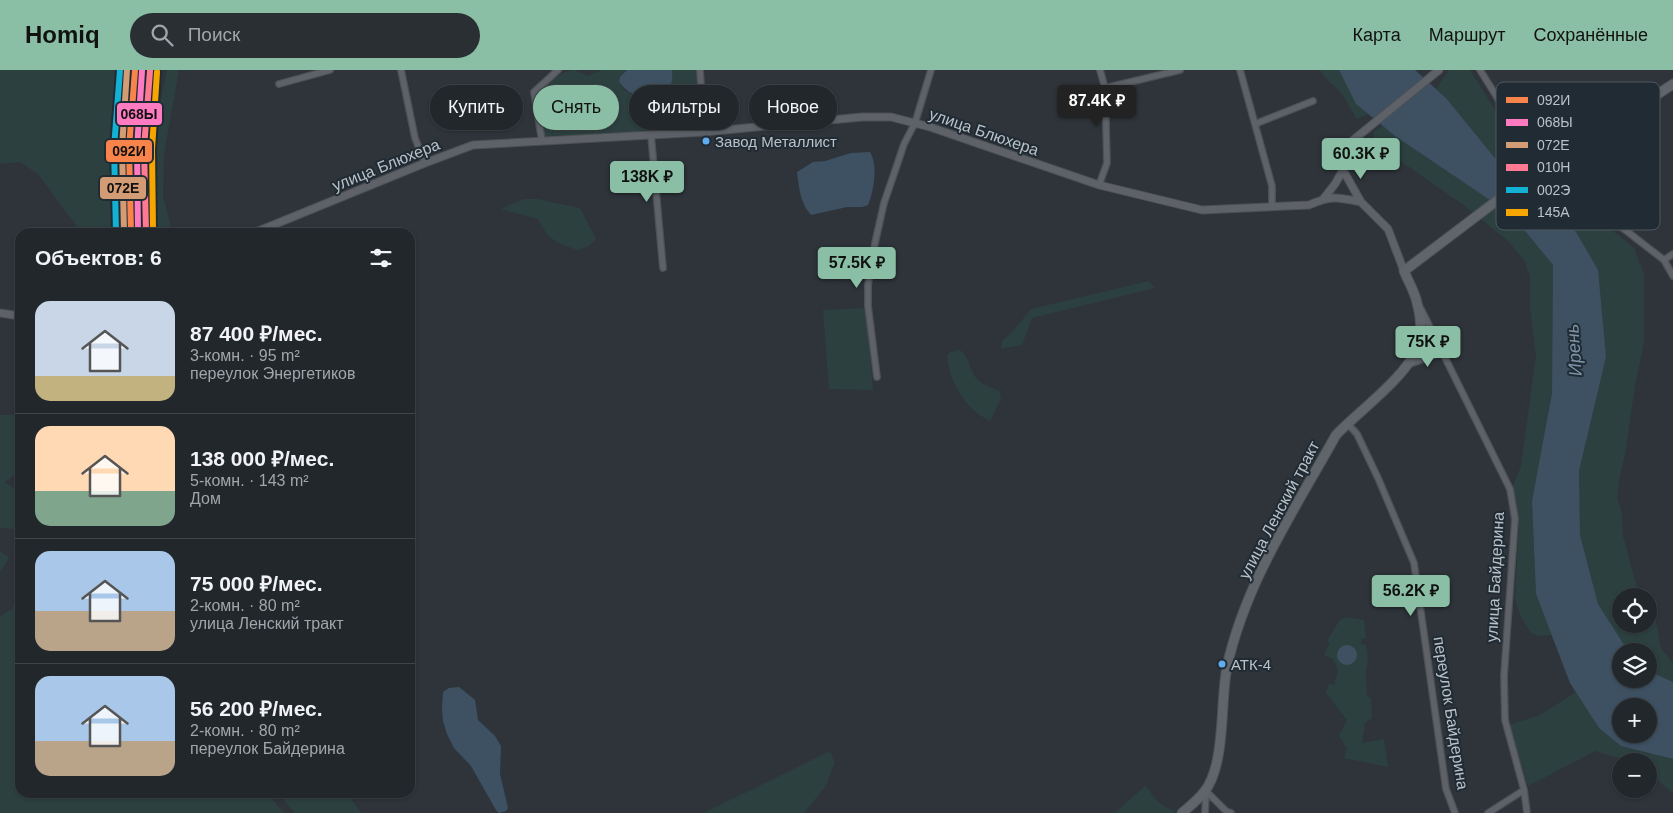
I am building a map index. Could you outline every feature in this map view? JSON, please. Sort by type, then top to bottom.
[{"type":"main road","points":[[1660,92],[1673,84]]},
{"type":"main road","points":[[1404,271],[1496,202]]},
{"type":"main road","name":"улица Ленский тракт","points":[[1182,813],[1206,791],[1216,766],[1227,668],[1242,617],[1267,558],[1336,435],[1402,373],[1417,349],[1421,323],[1417,301],[1404,271]]},
{"type":"street","points":[[279,84],[330,70]]},
{"type":"street","points":[[401,70],[415,138],[425,163]]},
{"type":"street","points":[[542,142],[534,92],[558,70]]},
{"type":"street","points":[[700,70],[704,132]]},
{"type":"street","points":[[877,377],[868,306],[868,285],[884,203],[904,144],[915,123],[931,70]]},
{"type":"street","points":[[1099,185],[1107,163],[1105,88],[1100,70]]},
{"type":"street","points":[[1105,88],[1180,70]]},
{"type":"street","points":[[1240,70],[1272,186],[1272,206]]},
{"type":"street","points":[[1324,198],[1335,184],[1342,170],[1352,141],[1439,70]]},
{"type":"street","points":[[1480,70],[1496,96]]},
{"type":"street","points":[[1255,124],[1313,101]]},
{"type":"street","name":"улица Блюхера","points":[[266,228],[473,145],[704,132],[862,116],[891,117],[915,123],[1099,185],[1202,210],[1309,205],[1324,198],[1342,198],[1361,202]]},
{"type":"street","points":[[652,135],[662,268]]},
{"type":"street","points":[[1342,170],[1361,202],[1388,229],[1404,271]]},
{"type":"street","points":[[1625,230],[1664,260],[1673,276]]},
{"type":"street","points":[[1664,260],[1673,254]]},
{"type":"street","name":"улица Байдерина","points":[[1417,301],[1510,489],[1515,519],[1504,676],[1505,720],[1524,790],[1526,813]]},
{"type":"street","points":[[0,313],[15,315]]},
{"type":"street","points":[[1408,364],[1442,352]]},
{"type":"street","name":"переулок Байдерина","points":[[1348,423],[1357,434],[1378,478],[1414,563],[1446,789],[1455,813]]},
{"type":"street","points":[[1488,813],[1524,790]]},
{"type":"street","points":[[1205,813],[1206,791]]},
{"type":"street","points":[[1206,791],[1226,811],[1231,813]]},
{"type":"green space","points":[[0,70],[124,70],[121,166],[124,228],[78,228],[38,174],[20,162],[0,164]]},
{"type":"green space","points":[[167,70],[179,70],[164,154],[163,196],[171,228],[144,228],[146,168]]},
{"type":"green space","points":[[575,70],[587,76],[602,70],[627,70],[620,77],[619,82],[624,90],[629,92],[629,130],[679,130],[655,133],[545,136],[544,130],[619,130],[619,85],[548,85],[561,74]]},
{"type":"green space","points":[[672,70],[697,70],[698,85],[655,85],[673,76]]},
{"type":"green space","points":[[1320,70],[1339,70],[1356,104],[1368,114],[1357,119],[1342,94]]},
{"type":"green space","points":[[1449,70],[1470,70],[1496,111],[1496,159],[1446,98],[1436,89]]},
{"type":"green space","points":[[1383,126],[1496,204],[1496,230],[1524,230],[1553,265],[1552,393],[1532,501],[1536,594],[1552,635],[1539,636],[1531,633],[1521,617],[1515,599],[1519,523],[1513,486],[1521,466],[1536,356],[1530,308],[1530,276],[1524,260],[1508,241],[1465,206],[1373,142],[1374,131]]},
{"type":"green space","points":[[523,199],[537,199],[580,208],[596,239],[589,246],[577,250],[554,240],[546,232],[538,219],[501,209]]},
{"type":"green space","points":[[1574,230],[1612,230],[1634,248],[1644,274],[1644,342],[1617,498],[1622,512],[1623,536],[1637,588],[1612,588],[1612,626],[1598,604],[1580,535],[1579,471],[1606,357],[1576,232]]},
{"type":"green space","points":[[1149,281],[1155,288],[1032,318],[1022,345],[1001,349],[1002,341],[1014,330],[1031,309]]},
{"type":"green space","points":[[866,308],[873,390],[829,389],[823,310]]},
{"type":"green space","points":[[960,350],[966,357],[977,379],[999,391],[1001,399],[990,421],[981,416],[966,402],[955,385],[948,365],[947,355]]},
{"type":"green space","points":[[0,415],[15,415],[15,475],[5,482],[15,489],[15,529],[0,528]]},
{"type":"green space","points":[[0,551],[9,558],[0,572]]},
{"type":"green space","points":[[15,602],[15,798],[271,798],[284,813],[0,813],[0,616],[11,610]]},
{"type":"green space","points":[[1346,617],[1364,620],[1366,638],[1361,639],[1361,644],[1366,645],[1368,659],[1366,672],[1367,697],[1371,698],[1372,718],[1365,723],[1362,743],[1384,739],[1388,767],[1344,758],[1347,749],[1339,736],[1347,720],[1326,693],[1329,684],[1334,685],[1338,671],[1333,659],[1324,655],[1330,643],[1327,641],[1339,621]]},
{"type":"green space","points":[[1657,627],[1661,648],[1673,663],[1673,682],[1657,675],[1657,643],[1623,643],[1617,633],[1657,633]]},
{"type":"green space","points":[[1576,692],[1599,728],[1612,739],[1612,743],[1649,753],[1612,753],[1612,756],[1595,751],[1528,786],[1509,725],[1540,715]]},
{"type":"green space","points":[[830,751],[835,763],[825,787],[804,813],[704,813]]},
{"type":"green space","points":[[1657,755],[1673,759],[1673,793],[1657,778]]},
{"type":"green space","points":[[1146,785],[1158,801],[1165,807],[1175,811],[1173,813],[1115,813]]},
{"type":"green space","points":[[282,798],[350,798],[361,813],[295,813]]},
{"type":"water","points":[[627,70],[672,70],[670,85],[629,85],[629,91],[619,82],[620,77]]},
{"type":"water","points":[[1339,70],[1415,70],[1446,98],[1496,159],[1496,204],[1395,136],[1356,104]]},
{"type":"water","points":[[870,152],[874,164],[874,178],[868,205],[847,207],[811,215],[802,200],[797,172],[813,162],[825,161],[851,153]]},
{"type":"water","name":"Ирень","points":[[1524,230],[1574,230],[1598,270],[1606,357],[1579,471],[1580,535],[1598,604],[1612,626],[1612,633],[1617,633],[1623,643],[1612,643],[1612,688],[1657,688],[1657,675],[1673,682],[1673,759],[1657,755],[1657,753],[1649,753],[1621,746],[1617,743],[1657,743],[1657,698],[1612,698],[1612,739],[1599,728],[1570,683],[1536,594],[1532,501],[1552,393],[1553,265]]},
{"type":"water","points":[[1347,645],[1354,648],[1357,655],[1354,662],[1347,665],[1340,662],[1337,655],[1340,648]]},
{"type":"water","points":[[459,687],[475,700],[478,720],[495,736],[501,746],[500,774],[508,808],[506,811],[499,813],[496,810],[471,766],[454,748],[447,734],[443,721],[443,692],[449,688]]},
{"type":"pier","points":[[1496,195],[1496,208],[1488,202]]},
{"type":"transit line","name":"002Э","points":[[116,228],[114,148],[120,70]]},
{"type":"transit line","name":"072Е","points":[[124,228],[122,148],[127,70]]},
{"type":"transit line","name":"092И","points":[[131,228],[129,148],[135,70]]},
{"type":"transit line","name":"068Ы","points":[[138,228],[137,148],[142,71]]},
{"type":"transit line","name":"010Н","points":[[146,228],[144,148],[150,71]]},
{"type":"transit line","name":"145А","points":[[153,228],[152,149],[157,72]]},
{"type":"place","name":"Завод Металлист","points":[[706,141]]},
{"type":"place","name":"АТК-4","points":[[1222,664]]}]
